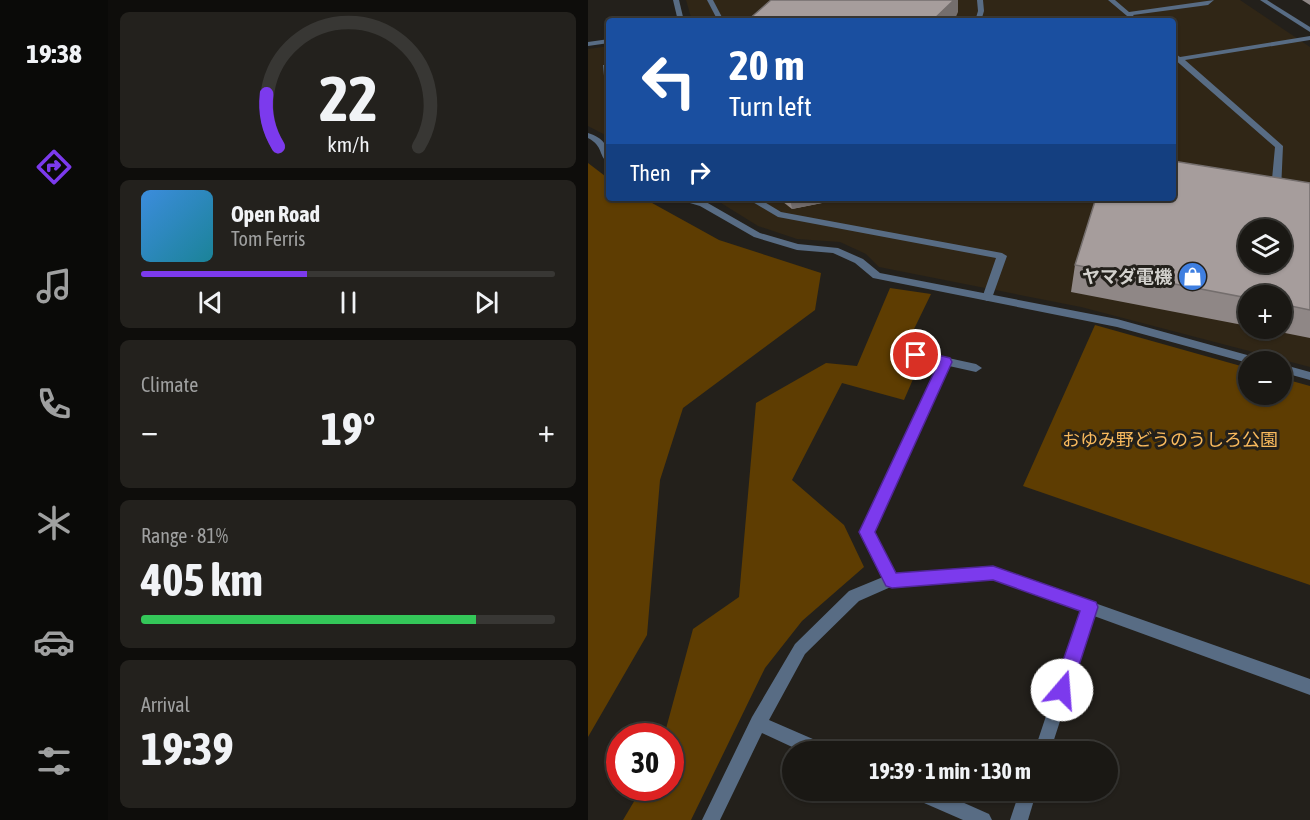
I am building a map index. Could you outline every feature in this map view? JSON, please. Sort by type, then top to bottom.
[{"type":"street","points":[[676,0],[680,18]]},
{"type":"street","points":[[710,0],[719,18]]},
{"type":"street","points":[[979,18],[980,0]]},
{"type":"street","points":[[1111,0],[1132,18]]},
{"type":"street","points":[[1128,14],[1208,3],[1211,0]]},
{"type":"street","points":[[1263,0],[1310,30]]},
{"type":"street","points":[[1176,57],[1310,38]]},
{"type":"street","points":[[588,44],[606,41]]},
{"type":"street","points":[[1176,57],[1279,146],[1271,189],[1287,192]]},
{"type":"street","points":[[588,135],[600,141],[606,154]]},
{"type":"street","points":[[690,201],[703,204],[757,235],[797,247],[835,250],[859,261],[877,276],[1117,323],[1238,356]]},
{"type":"street","points":[[756,201],[778,214],[1002,256],[987,298]]},
{"type":"street","points":[[916,355],[976,368]]},
{"type":"street","points":[[892,580],[867,532],[946,362]]},
{"type":"street","points":[[1292,371],[1310,376]]},
{"type":"street","points":[[711,820],[758,723],[800,649],[854,596],[892,580],[993,573],[1310,687]]},
{"type":"street","points":[[1046,741],[1090,607]]},
{"type":"street","points":[[758,723],[798,741]]},
{"type":"street","points":[[939,801],[983,820]]},
{"type":"street","points":[[1019,820],[1025,801]]},
{"type":"shaded area","points":[[686,0],[1240,0],[1310,47],[1310,367],[1292,362],[1292,351],[1249,351],[1081,307],[879,267],[866,254],[840,242],[797,239],[758,226],[718,201],[1176,201],[1176,18],[691,18]]},
{"type":"shaded area","points":[[606,46],[606,135],[588,126],[588,49]]},
{"type":"green space","points":[[588,163],[606,177],[606,201],[648,201],[719,240],[821,273],[815,310],[683,408],[660,480],[647,635],[588,737]]},
{"type":"green space","points":[[890,288],[931,294],[900,358],[911,362],[917,370],[904,400],[842,383],[792,480],[844,525],[864,567],[802,621],[765,668],[691,820],[623,820],[634,801],[684,801],[684,723],[668,723],[693,629],[739,597],[756,403],[826,363],[857,366]]},
{"type":"green space","name":"おゆみ野どうのうしろ公園","points":[[1095,325],[1238,365],[1238,405],[1292,405],[1292,381],[1310,386],[1310,585],[1023,486]]},
{"type":"building","points":[[771,0],[954,0],[935,18],[750,18]]},
{"type":"building","name":"ヤマダ電機","points":[[1176,161],[1310,183],[1310,310],[1292,306],[1292,285],[1238,285],[1238,296],[1075,265],[1095,201],[1176,201]]},
{"type":"place","name":"ヤマダ電機","points":[[1193,277]]},
{"type":"route","points":[[916,355],[946,362],[867,532],[892,580],[993,573],[1090,607],[1062,690]]}]
